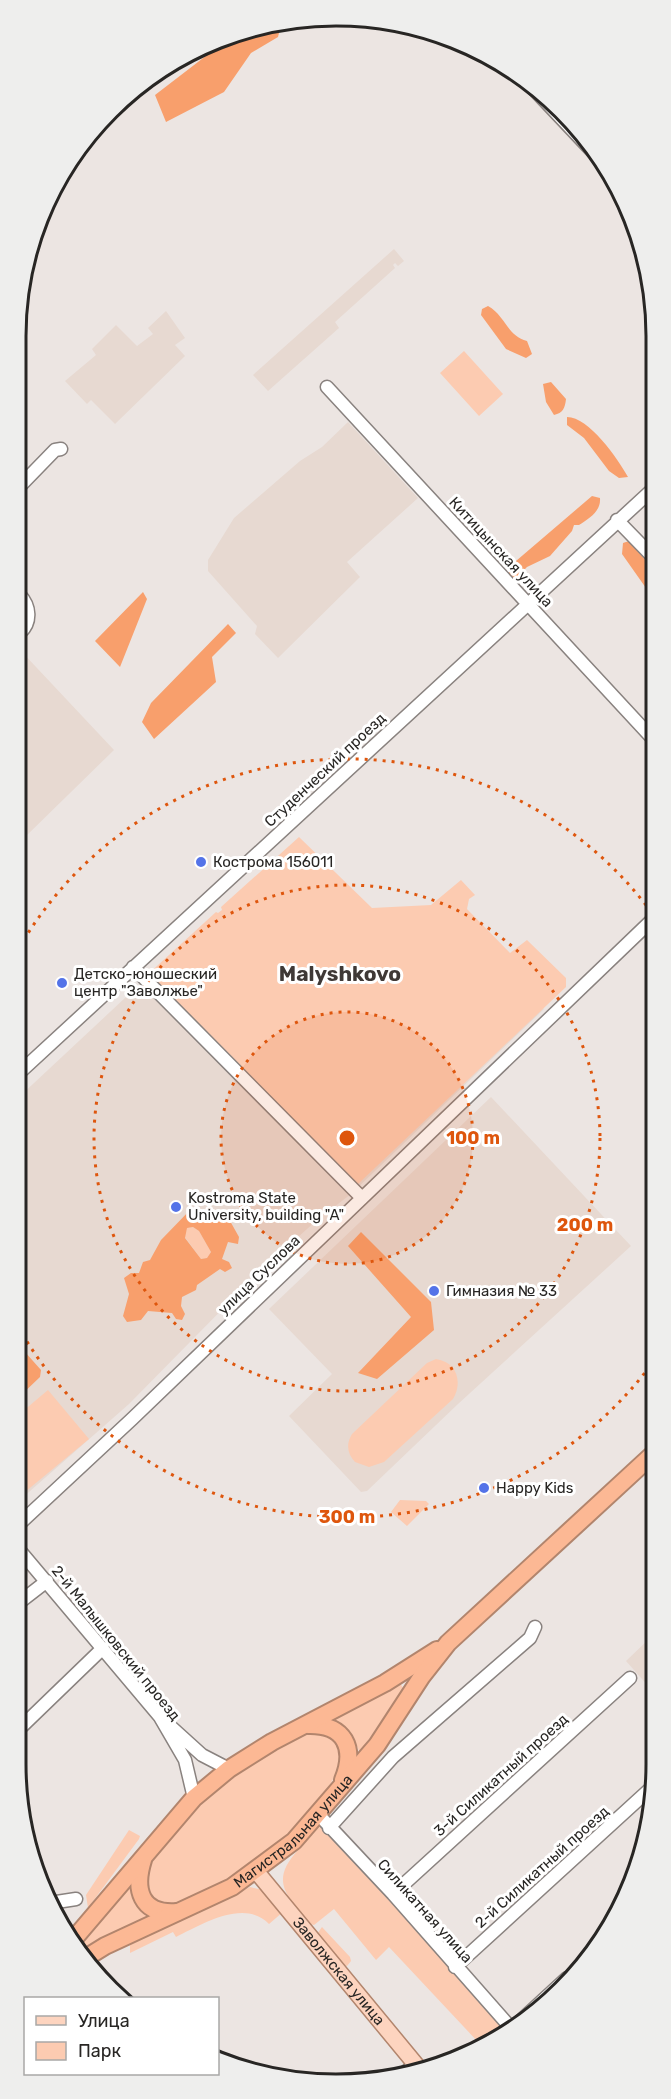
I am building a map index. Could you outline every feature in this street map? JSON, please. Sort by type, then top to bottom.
[{"type":"highway","name":"Магистральная улица","points":[[92,1954],[232,1887],[294,1841],[377,1745],[422,1676],[448,1643],[646,1461]]},
{"type":"highway","name":"Магистральная улица","points":[[77,1935],[194,1798],[229,1769],[272,1742],[309,1725],[385,1683],[448,1643]]},
{"type":"highway","points":[[309,1725],[330,1728],[346,1741],[350,1753],[349,1763],[340,1786]]},
{"type":"highway","points":[[144,1856],[138,1884],[143,1900],[159,1911],[182,1911]]},
{"type":"main road","name":"Заволжская улица","points":[[256,1871],[414,2063]]},
{"type":"street","name":"Китицынская улица","points":[[327,387],[646,731]]},
{"type":"street","points":[[26,480],[55,450],[61,449]]},
{"type":"street","name":"Студенческий проезд","points":[[26,1067],[646,495]]},
{"type":"street","points":[[617,520],[646,550]]},
{"type":"street","name":"улица Суслова","points":[[26,1517],[646,926]]},
{"type":"street","points":[[133,967],[362,1198]]},
{"type":"street","name":"2-й Малышковский проезд","points":[[26,1557],[160,1717],[184,1761],[194,1798]]},
{"type":"street","points":[[26,1597],[47,1581]]},
{"type":"street","points":[[329,1827],[393,1757],[530,1638],[535,1627]]},
{"type":"street","points":[[26,1722],[103,1648]]},
{"type":"street","name":"3-й Силикатный проезд","points":[[393,1894],[630,1678]]},
{"type":"street","points":[[160,1717],[202,1755],[229,1769]]},
{"type":"street","name":"2-й Силикатный проезд","points":[[455,1966],[644,1794]]},
{"type":"street","name":"Силикатная улица","points":[[318,1814],[393,1894],[506,2022]]},
{"type":"street","points":[[57,1902],[76,1899]]},
{"type":"shaded area","points":[[280,30],[278,37],[251,53],[224,92],[166,122],[155,95],[211,52],[236,42]]},
{"type":"shaded area","points":[[394,249],[404,261],[398,266],[395,263],[393,265],[395,268],[335,322],[339,328],[268,391],[253,375]]},
{"type":"shaded area","points":[[488,306],[515,335],[527,341],[532,354],[526,358],[506,349],[481,315],[482,309]]},
{"type":"shaded area","points":[[166,311],[185,338],[175,345],[185,356],[115,424],[91,400],[87,404],[65,381],[96,355],[92,349],[116,325],[137,346],[153,334],[148,328]]},
{"type":"shaded area","points":[[551,382],[566,399],[563,410],[554,415],[546,402],[543,384]]},
{"type":"shaded area","points":[[567,417],[576,419],[593,431],[610,450],[628,477],[619,478],[609,471],[584,438],[567,425]]},
{"type":"shaded area","points":[[348,422],[418,498],[347,562],[360,577],[278,658],[255,634],[257,626],[208,571],[208,560],[234,518],[300,461],[322,447]]},
{"type":"shaded area","points":[[592,496],[600,498],[600,503],[591,517],[579,525],[574,525],[572,531],[550,556],[527,567],[516,578],[509,575],[509,567]]},
{"type":"shaded area","points":[[629,541],[646,561],[646,588],[622,554],[623,543]]},
{"type":"shaded area","points":[[143,592],[147,599],[120,667],[95,641]]},
{"type":"shaded area","points":[[228,624],[236,633],[212,657],[216,682],[154,739],[142,722],[151,703]]},
{"type":"shaded area","points":[[26,656],[114,750],[26,836]]},
{"type":"shaded area","name":"Kostroma State University, building \"A\"","points":[[460,919],[544,1009],[351,1194],[317,1220],[258,1273],[129,1404],[26,1495],[26,1091],[141,983]]},
{"type":"shaded area","name":"Гимназия № 33","points":[[491,1097],[631,1246],[458,1404],[367,1491],[361,1492],[289,1416],[332,1374],[269,1309]]},
{"type":"shaded area","points":[[192,1208],[204,1214],[225,1212],[239,1237],[238,1244],[228,1242],[222,1259],[229,1262],[232,1268],[225,1272],[220,1269],[197,1285],[196,1290],[182,1297],[181,1306],[185,1314],[182,1320],[176,1319],[172,1313],[148,1311],[141,1320],[127,1322],[123,1316],[129,1294],[124,1278],[131,1273],[139,1273],[143,1262],[150,1260],[161,1240]],"holes":[[[193,1227],[199,1231],[211,1252],[207,1258],[201,1259],[185,1238],[187,1228]]]},
{"type":"shaded area","points":[[361,1232],[431,1302],[434,1330],[377,1379],[358,1373],[411,1317],[348,1246]]},
{"type":"shaded area","points":[[26,1353],[41,1370],[40,1377],[26,1390]]},
{"type":"shaded area","points":[[646,1642],[646,1684],[626,1661]]},
{"type":"green space","points":[[464,351],[503,394],[479,416],[440,373]]},
{"type":"green space","points":[[299,837],[372,908],[431,905],[461,880],[475,895],[469,899],[467,909],[510,953],[527,940],[566,978],[566,987],[357,1185],[146,976],[216,912],[222,910],[221,907]]},
{"type":"green space","points":[[193,1227],[199,1231],[211,1252],[207,1258],[201,1259],[185,1237],[187,1228]]},
{"type":"green space","points":[[436,1359],[449,1364],[456,1374],[458,1386],[453,1399],[384,1462],[369,1467],[355,1462],[348,1448],[352,1434],[427,1363]]},
{"type":"green space","points":[[48,1390],[89,1439],[26,1491],[26,1409]]},
{"type":"green space","points":[[400,1500],[426,1501],[429,1504],[407,1526],[391,1512]]},
{"type":"green space","points":[[400,1683],[403,1688],[360,1753],[352,1735],[330,1719]]},
{"type":"green space","points":[[308,1731],[330,1734],[343,1752],[334,1776],[320,1800],[300,1824],[250,1866],[197,1895],[173,1904],[152,1896],[145,1882],[151,1863],[165,1841],[184,1819],[243,1766]]},
{"type":"green space","points":[[321,1825],[371,1876],[501,2025],[476,2040],[389,1947],[376,1960],[334,1909],[314,1925],[310,1924],[288,1896],[283,1879],[290,1860]]},
{"type":"green space","points":[[129,1830],[140,1836],[139,1839],[88,1908],[86,1895]]},
{"type":"green space","points":[[250,1887],[263,1890],[283,1912],[269,1924],[247,1913],[222,1916],[176,1937],[173,1932],[130,1953],[130,1945],[135,1941]]},
{"type":"green space","points":[[128,1889],[132,1889],[155,1915],[86,1947],[82,1941]]},
{"type":"green space","points":[[322,1927],[350,1957],[351,1961],[347,1966],[342,1965],[317,1934]]},
{"type":"place","name":"Кострома 156011","points":[[201,862]]},
{"type":"place","name":"Детско-юношеский центр \"Заволжье\"","points":[[62,983]]},
{"type":"place","name":"Kostroma State University, building \"A\"","points":[[176,1207]]},
{"type":"place","name":"Гимназия № 33","points":[[434,1291]]},
{"type":"place","name":"Happy Kids","points":[[484,1488]]},
{"type":"district","name":"Malyshkovo","points":[[340,974]]}]
